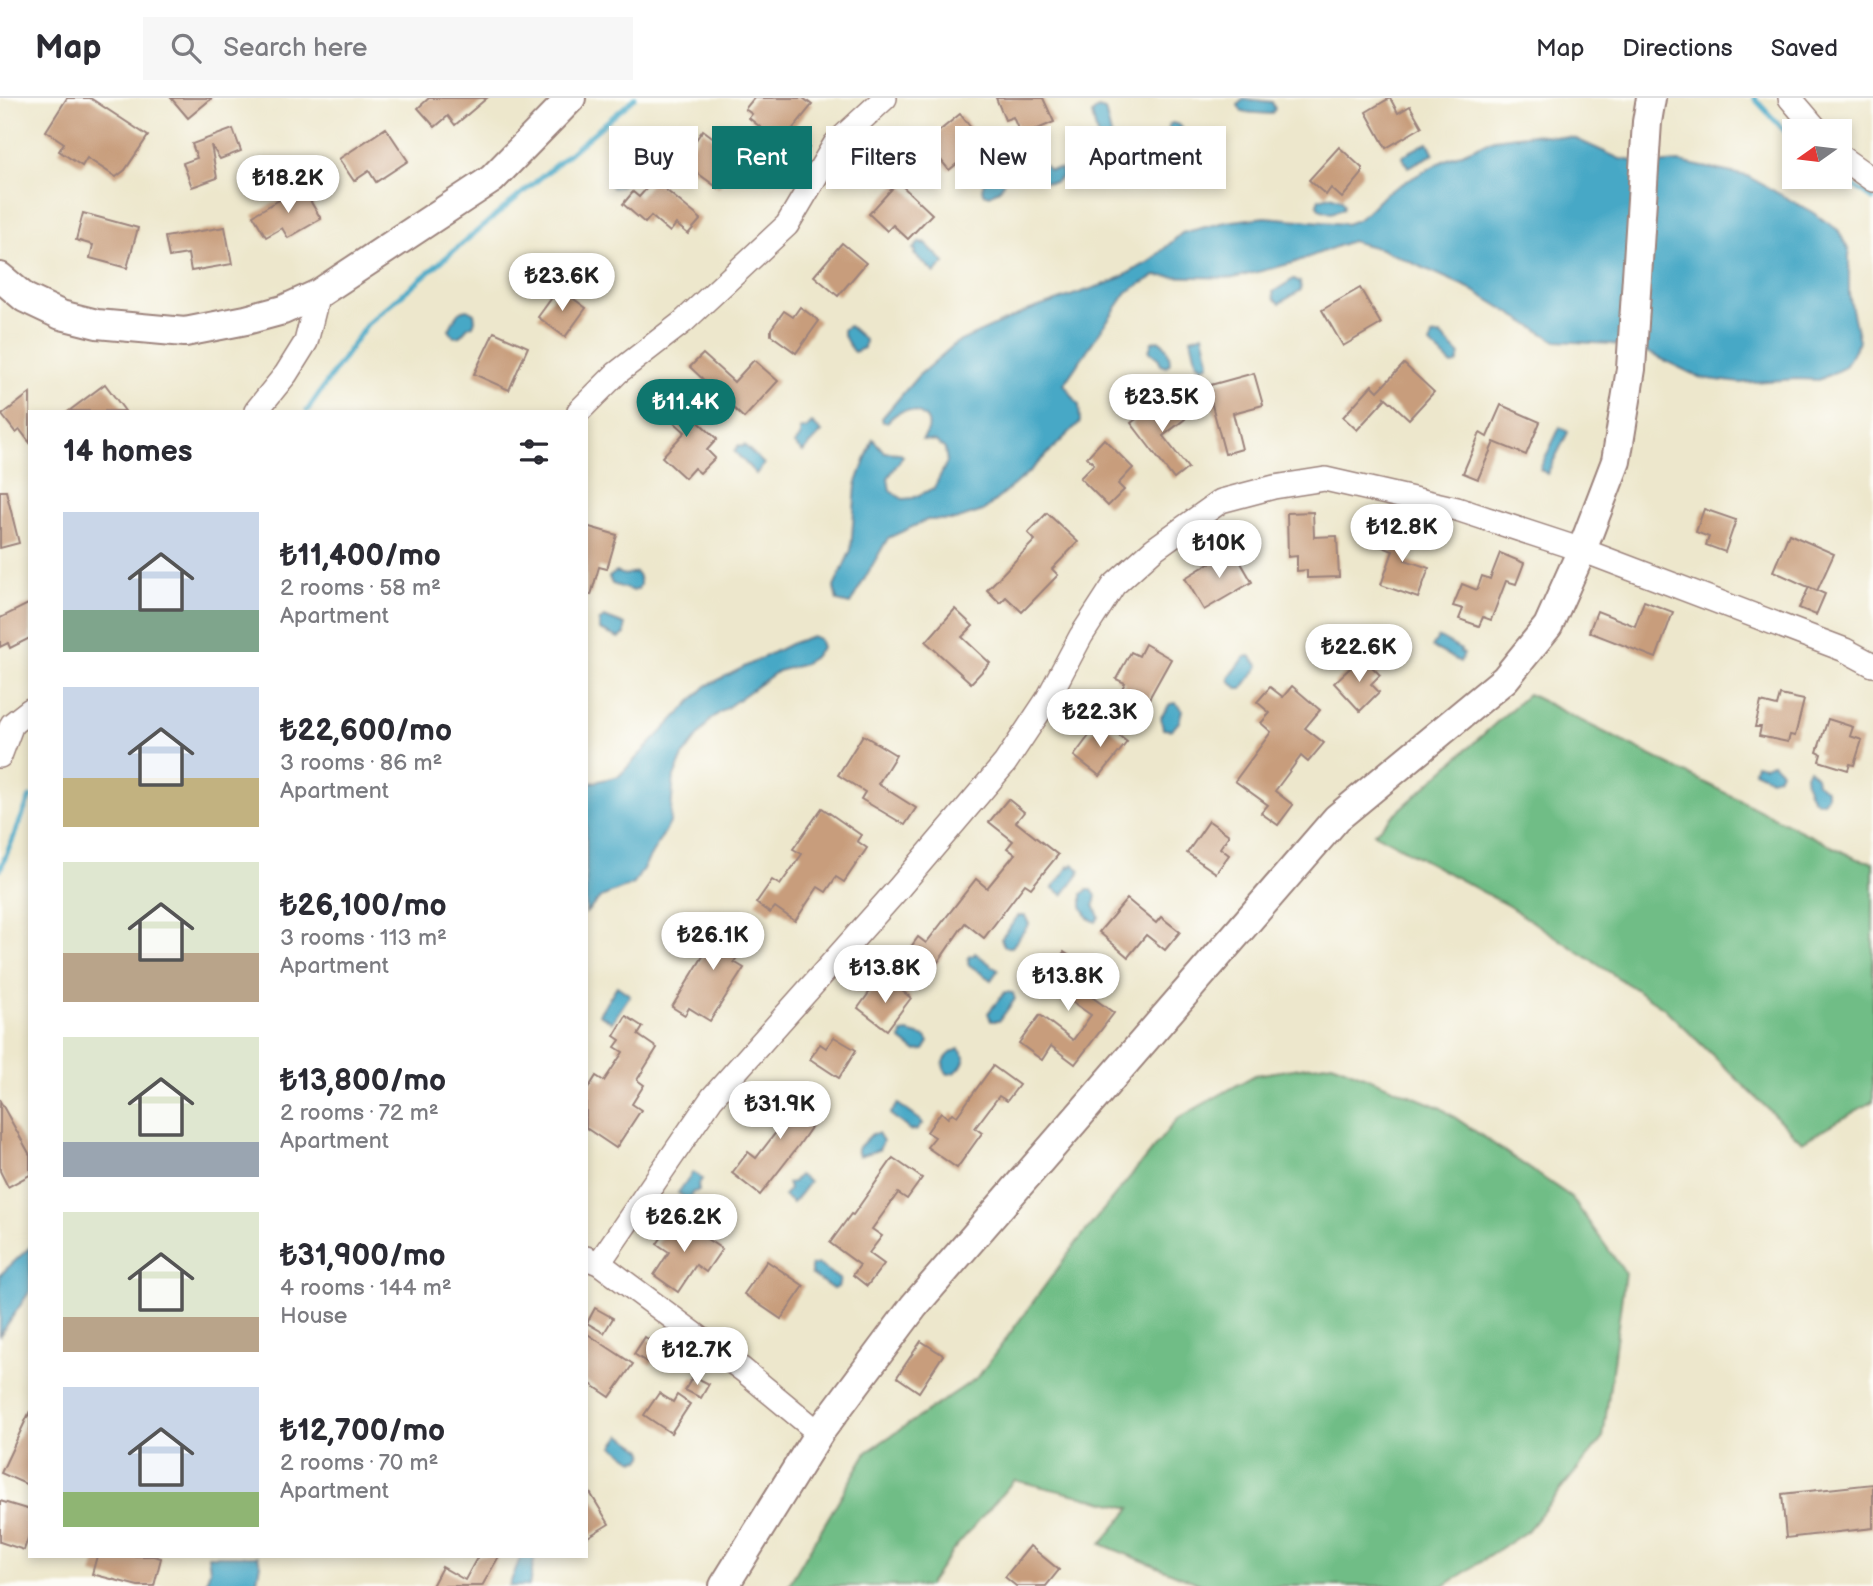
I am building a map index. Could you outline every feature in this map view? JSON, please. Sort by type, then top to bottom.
[{"type":"street","points":[[0,276],[25,299],[61,315],[97,324],[185,332],[283,310],[318,294],[492,179],[571,98]]},
{"type":"street","points":[[580,410],[617,373],[683,322],[787,225],[835,145],[885,98]]},
{"type":"street","points":[[1790,98],[1808,119]]},
{"type":"street","points":[[724,1586],[818,1433],[914,1306],[1337,818],[1505,679],[1548,626],[1582,550],[1616,461],[1630,369],[1649,110]]},
{"type":"street","points":[[1852,165],[1873,180]]},
{"type":"street","points":[[257,410],[286,374],[306,342],[318,294]]},
{"type":"street","points":[[818,1433],[743,1370],[593,1261],[712,1098],[898,889],[1005,763],[1048,700],[1081,636],[1114,585],[1154,549],[1221,501],[1274,487],[1325,480],[1457,509],[1582,550],[1832,645],[1873,665]]},
{"type":"street","points":[[0,756],[12,724],[28,712]]},
{"type":"green space","points":[[1528,694],[1857,859],[1873,862],[1873,1101],[1802,1142],[1664,1008],[1507,905],[1374,833]]},
{"type":"green space","points":[[1332,1063],[1441,1108],[1571,1197],[1625,1273],[1603,1438],[1527,1531],[1444,1586],[1205,1586],[1101,1544],[1131,1508],[1014,1480],[953,1550],[928,1586],[788,1586],[867,1452],[978,1377],[1077,1242],[1177,1119],[1255,1075]]},
{"type":"water","points":[[1243,99],[1272,102],[1275,109],[1271,114],[1242,112],[1238,105]]},
{"type":"water","points":[[1098,108],[1105,110],[1109,126],[1095,126],[1092,114]]},
{"type":"water","points":[[1533,134],[1574,138],[1620,159],[1653,164],[1679,162],[1747,176],[1812,212],[1838,230],[1849,251],[1849,295],[1859,341],[1845,367],[1819,380],[1740,383],[1701,378],[1645,351],[1612,344],[1556,341],[1469,288],[1381,249],[1351,241],[1293,263],[1234,278],[1155,276],[1127,292],[1064,384],[1079,405],[1080,422],[1030,471],[983,511],[955,520],[927,520],[888,538],[850,604],[837,601],[834,587],[851,550],[856,485],[873,439],[884,452],[899,453],[903,456],[888,478],[890,491],[903,499],[913,498],[934,488],[947,462],[945,449],[935,441],[922,440],[928,431],[928,425],[927,420],[920,414],[900,412],[887,422],[883,422],[882,418],[918,376],[956,343],[1027,311],[1114,281],[1149,262],[1182,233],[1225,222],[1265,217],[1346,224],[1357,220],[1386,193],[1439,163],[1494,139]]},
{"type":"water","points":[[1428,142],[1434,154],[1408,167],[1402,156]]},
{"type":"water","points":[[1061,169],[1063,176],[1051,182],[1051,170]]},
{"type":"water","points":[[982,189],[999,189],[990,195],[983,193]]},
{"type":"water","points":[[1330,196],[1342,200],[1343,209],[1331,213],[1319,209],[1319,199]]},
{"type":"water","points":[[920,242],[923,245],[925,243],[945,263],[935,273],[914,254],[916,251],[913,249]]},
{"type":"water","points":[[1294,279],[1300,282],[1301,290],[1280,303],[1274,299],[1273,292]]},
{"type":"water","points":[[467,309],[474,313],[473,325],[460,336],[454,337],[449,330],[458,314]]},
{"type":"water","points":[[849,326],[865,340],[864,348],[854,352],[850,348],[843,335],[843,329]]},
{"type":"water","points":[[1203,334],[1209,360],[1208,365],[1201,367],[1197,364],[1191,338]]},
{"type":"water","points":[[1440,335],[1460,355],[1457,364],[1452,365],[1430,344],[1432,336]]},
{"type":"water","points":[[1158,340],[1168,353],[1170,363],[1166,367],[1160,365],[1159,359],[1149,351],[1152,342]]},
{"type":"water","points":[[812,423],[822,432],[803,452],[794,444],[800,437],[800,429],[806,429]]},
{"type":"water","points":[[1560,427],[1568,432],[1547,474],[1540,469]]},
{"type":"water","points":[[739,445],[744,445],[764,464],[756,474],[734,451]]},
{"type":"water","points":[[616,572],[625,575],[635,572],[640,580],[638,589],[633,591],[612,584],[609,577]]},
{"type":"water","points":[[604,617],[625,625],[625,634],[619,638],[600,630],[599,622]]},
{"type":"water","points":[[812,636],[819,639],[822,647],[813,658],[801,665],[778,671],[711,719],[683,756],[674,777],[670,823],[634,884],[601,897],[588,911],[588,784],[619,776],[706,686],[790,644]]},
{"type":"water","points":[[1438,637],[1461,650],[1464,654],[1460,662],[1432,647]]},
{"type":"water","points":[[1250,656],[1259,666],[1242,689],[1239,689],[1229,678],[1245,657]]},
{"type":"water","points":[[1176,703],[1182,710],[1179,722],[1172,730],[1163,729],[1161,717],[1170,704]]},
{"type":"water","points":[[1773,763],[1781,771],[1778,777],[1771,779],[1754,771],[1756,764],[1764,766]]},
{"type":"water","points":[[1809,769],[1816,776],[1817,783],[1827,790],[1823,801],[1817,802],[1810,793],[1805,774]]},
{"type":"water","points":[[1073,864],[1080,870],[1079,874],[1063,895],[1053,888]]},
{"type":"water","points":[[1092,890],[1096,896],[1094,905],[1099,917],[1096,922],[1088,918],[1082,906],[1082,894]]},
{"type":"water","points":[[1018,916],[1025,916],[1029,924],[1012,947],[1005,947],[1001,939]]},
{"type":"water","points":[[975,953],[998,970],[991,980],[968,964],[969,956]]},
{"type":"water","points":[[617,986],[630,995],[612,1022],[599,1014]]},
{"type":"water","points":[[1005,992],[1013,993],[1015,999],[999,1021],[991,1021],[988,1013]]},
{"type":"water","points":[[902,1033],[926,1037],[929,1042],[924,1050],[915,1051],[901,1040]]},
{"type":"water","points":[[959,1049],[965,1057],[963,1063],[957,1071],[948,1074],[944,1066],[945,1059]]},
{"type":"water","points":[[898,1104],[920,1120],[922,1124],[916,1131],[911,1131],[890,1114]]},
{"type":"water","points":[[878,1133],[883,1141],[879,1150],[859,1156],[857,1149],[872,1134]]},
{"type":"water","points":[[693,1172],[702,1179],[698,1185],[699,1191],[693,1192],[688,1200],[678,1193]]},
{"type":"water","points":[[799,1175],[809,1182],[793,1203],[784,1196],[789,1189],[787,1183],[793,1182]]},
{"type":"water","points":[[28,1249],[28,1294],[0,1335],[0,1275]]},
{"type":"water","points":[[818,1264],[840,1280],[838,1287],[833,1289],[811,1274],[811,1266]]},
{"type":"water","points":[[621,1435],[643,1450],[644,1454],[640,1460],[635,1461],[613,1446]]},
{"type":"water","points":[[208,1558],[258,1558],[260,1564],[256,1586],[205,1586],[210,1569]]},
{"type":"water","points":[[520,1558],[535,1558],[529,1586],[509,1586]]},
{"type":"building","points":[[67,98],[90,98],[148,136],[125,170],[116,177],[87,158],[82,166],[59,151],[64,143],[46,131]]},
{"type":"building","points":[[171,98],[212,98],[188,118]]},
{"type":"building","points":[[429,98],[487,98],[455,125],[448,116],[435,127],[418,108]]},
{"type":"building","points":[[754,98],[803,98],[812,105],[795,126],[759,126],[749,118],[752,114],[745,109]]},
{"type":"building","points":[[996,98],[1043,98],[1054,122],[1045,126],[1017,126],[1013,117],[1005,120]]},
{"type":"building","points":[[1390,98],[1398,113],[1410,106],[1422,127],[1386,148],[1366,112]]},
{"type":"building","points":[[960,114],[970,126],[955,126],[955,165],[949,170],[941,160],[941,130]]},
{"type":"building","points":[[386,128],[408,161],[376,182],[369,171],[354,181],[339,159]]},
{"type":"building","points":[[233,129],[241,151],[220,159],[211,145],[217,178],[192,187],[183,163],[197,158],[192,144]]},
{"type":"building","points":[[703,130],[712,137],[712,184],[698,173],[698,137]]},
{"type":"building","points":[[1339,147],[1362,168],[1362,174],[1342,198],[1331,188],[1326,195],[1309,180]]},
{"type":"building","points":[[302,187],[321,219],[288,238],[282,228],[266,237],[253,215]]},
{"type":"building","points":[[646,189],[665,189],[701,219],[688,234],[676,224],[670,232],[651,216],[645,223],[623,204],[633,192],[639,197]]},
{"type":"building","points":[[892,189],[905,189],[932,214],[908,239],[893,225],[887,231],[869,214]]},
{"type":"building","points":[[83,213],[138,228],[127,268],[90,258],[93,245],[76,240]]},
{"type":"building","points":[[225,227],[232,264],[191,271],[188,254],[169,257],[165,237]]},
{"type":"building","points":[[842,243],[866,263],[838,296],[814,276]]},
{"type":"building","points":[[559,288],[586,308],[565,337],[538,317]]},
{"type":"building","points":[[1360,288],[1381,324],[1343,346],[1322,310]]},
{"type":"building","points":[[800,307],[819,321],[796,353],[771,335],[771,329],[784,311],[793,317]]},
{"type":"building","points":[[494,332],[528,347],[509,390],[474,374]]},
{"type":"building","points":[[703,354],[734,382],[754,360],[778,381],[744,418],[690,367]]},
{"type":"building","points":[[1404,364],[1434,392],[1409,419],[1384,396],[1386,398],[1357,430],[1343,417],[1372,385],[1378,391]]},
{"type":"building","points":[[1254,373],[1263,405],[1233,413],[1242,449],[1225,454],[1207,386]]},
{"type":"building","points":[[105,384],[124,410],[70,410]]},
{"type":"building","points":[[665,391],[717,439],[707,450],[715,458],[700,473],[694,468],[685,478],[662,457],[685,432],[653,403]]},
{"type":"building","points":[[30,393],[28,440],[20,430],[16,433],[2,415]]},
{"type":"building","points":[[1167,396],[1185,419],[1163,436],[1188,468],[1174,479],[1131,423]]},
{"type":"building","points":[[1501,405],[1540,422],[1526,455],[1494,442],[1478,479],[1463,473],[1480,433],[1487,437]]},
{"type":"building","points":[[1104,439],[1133,468],[1118,484],[1124,490],[1108,506],[1080,478],[1094,464],[1087,457]]},
{"type":"building","points":[[0,491],[6,491],[19,543],[0,548]]},
{"type":"building","points":[[1704,509],[1736,520],[1725,552],[1706,545],[1709,537],[1696,532]]},
{"type":"building","points":[[1313,512],[1314,537],[1337,536],[1339,577],[1307,578],[1307,570],[1297,571],[1297,556],[1288,557],[1287,513]]},
{"type":"building","points":[[1047,513],[1078,542],[1052,569],[1058,575],[1022,612],[1006,597],[1000,603],[987,590],[1035,540],[1028,533]]},
{"type":"building","points":[[1387,526],[1414,535],[1405,560],[1429,568],[1418,598],[1381,585],[1393,551],[1380,546]]},
{"type":"building","points":[[588,527],[617,535],[607,569],[599,567],[591,595],[588,594]]},
{"type":"building","points":[[1789,534],[1834,554],[1817,591],[1773,571]]},
{"type":"building","points":[[1233,549],[1252,582],[1204,610],[1185,578]]},
{"type":"building","points":[[1500,553],[1524,563],[1516,584],[1506,581],[1491,620],[1483,617],[1479,626],[1459,619],[1463,609],[1453,606],[1462,584],[1477,590],[1482,576],[1490,579]]},
{"type":"building","points":[[1809,587],[1825,594],[1816,615],[1799,608]]},
{"type":"building","points":[[1644,601],[1673,612],[1656,658],[1589,632],[1597,611],[1635,626]]},
{"type":"building","points":[[28,604],[28,639],[10,648],[8,643],[0,647],[0,618]]},
{"type":"building","points":[[955,609],[973,626],[962,637],[990,663],[971,683],[926,642]]},
{"type":"building","points":[[1145,644],[1171,659],[1146,704],[1141,701],[1139,705],[1119,694],[1125,683],[1116,679],[1131,652],[1139,656]]},
{"type":"building","points":[[1362,657],[1380,675],[1371,684],[1379,692],[1360,711],[1334,683]]},
{"type":"building","points":[[1292,686],[1320,710],[1305,728],[1324,743],[1308,762],[1301,756],[1275,791],[1293,805],[1278,825],[1261,813],[1268,805],[1235,781],[1271,732],[1261,723],[1270,713],[1257,702],[1270,687],[1283,697]]},
{"type":"building","points":[[1780,695],[1804,700],[1795,736],[1790,735],[1788,742],[1759,736],[1761,727],[1755,727],[1761,702],[1777,706]]},
{"type":"building","points":[[1828,719],[1853,727],[1850,736],[1862,740],[1854,765],[1850,764],[1848,770],[1819,761],[1821,754],[1817,752]]},
{"type":"building","points":[[1100,721],[1127,742],[1100,776],[1074,756]]},
{"type":"building","points":[[863,735],[896,755],[878,784],[916,808],[905,825],[861,799],[865,792],[838,775]]},
{"type":"building","points":[[1008,799],[1024,812],[1016,822],[1058,855],[1031,888],[1025,884],[984,938],[965,923],[931,972],[906,954],[918,937],[926,943],[976,879],[987,888],[1015,854],[1007,848],[1013,841],[989,822]]},
{"type":"building","points":[[822,808],[861,835],[857,841],[867,848],[844,882],[836,877],[826,892],[818,887],[795,921],[775,907],[770,913],[756,903],[772,880],[780,885],[802,854],[793,849]]},
{"type":"building","points":[[1209,821],[1229,835],[1220,848],[1229,855],[1216,873],[1187,853]]},
{"type":"building","points":[[1127,899],[1156,923],[1161,917],[1180,932],[1165,950],[1146,935],[1128,957],[1099,932]]},
{"type":"building","points":[[714,918],[748,939],[734,962],[744,968],[710,1021],[689,1008],[685,1015],[672,1007],[708,948],[698,942]]},
{"type":"building","points":[[1064,952],[1092,972],[1085,981],[1094,988],[1089,995],[1114,1013],[1075,1064],[1051,1046],[1042,1060],[1019,1043],[1040,1015],[1073,1040],[1091,1015],[1043,981]]},
{"type":"building","points":[[891,982],[911,998],[887,1030],[858,1008],[874,986],[883,993]]},
{"type":"building","points":[[626,1016],[643,1027],[638,1035],[657,1048],[637,1080],[644,1085],[632,1104],[641,1110],[616,1148],[588,1129],[588,1089],[596,1076],[604,1081],[623,1052],[615,1047],[620,1040],[614,1036]]},
{"type":"building","points":[[834,1037],[856,1050],[839,1078],[810,1059],[820,1044],[826,1048]]},
{"type":"building","points":[[993,1066],[1019,1085],[1007,1101],[999,1096],[975,1128],[982,1133],[957,1168],[927,1147],[935,1137],[927,1132],[941,1112],[948,1118],[952,1113],[957,1116]]},
{"type":"building","points":[[793,1086],[825,1107],[760,1195],[732,1173],[748,1152],[756,1158],[780,1127],[778,1125],[788,1110],[780,1105]]},
{"type":"building","points":[[0,1101],[28,1151],[28,1176],[8,1187],[0,1171]]},
{"type":"building","points":[[893,1158],[922,1178],[907,1199],[898,1193],[872,1229],[882,1236],[869,1253],[884,1264],[867,1286],[853,1275],[860,1265],[830,1243]]},
{"type":"building","points":[[675,1218],[722,1249],[706,1272],[696,1265],[678,1292],[654,1275],[669,1252],[657,1244]]},
{"type":"building","points":[[767,1261],[804,1286],[781,1319],[744,1294]]},
{"type":"building","points":[[595,1308],[613,1318],[604,1333],[588,1321]]},
{"type":"building","points":[[588,1334],[633,1364],[610,1397],[588,1382]]},
{"type":"building","points":[[645,1337],[662,1349],[651,1365],[634,1354]]},
{"type":"building","points":[[921,1341],[943,1355],[919,1392],[897,1377]]},
{"type":"building","points":[[693,1376],[709,1384],[701,1398],[685,1390]]},
{"type":"building","points":[[659,1393],[673,1402],[677,1395],[690,1404],[671,1433],[644,1415]]},
{"type":"building","points":[[28,1415],[28,1485],[1,1473]]},
{"type":"building","points":[[1873,1484],[1873,1528],[1786,1538],[1782,1494]]},
{"type":"building","points":[[588,1489],[609,1524],[588,1537]]},
{"type":"building","points":[[0,1501],[28,1509],[28,1538],[24,1550],[0,1542]]},
{"type":"building","points":[[1030,1546],[1059,1570],[1046,1586],[1016,1586],[1005,1577]]},
{"type":"building","points":[[96,1558],[161,1558],[154,1586],[138,1586],[92,1574]]},
{"type":"building","points":[[477,1558],[498,1558],[482,1586],[432,1586],[442,1567],[465,1580]]},
{"type":"waterway","points":[[308,410],[367,324],[635,98]]},
{"type":"waterway","points":[[1754,98],[1782,128]]},
{"type":"waterway","points":[[1852,185],[1873,199]]},
{"type":"waterway","points":[[0,870],[28,802]]}]
